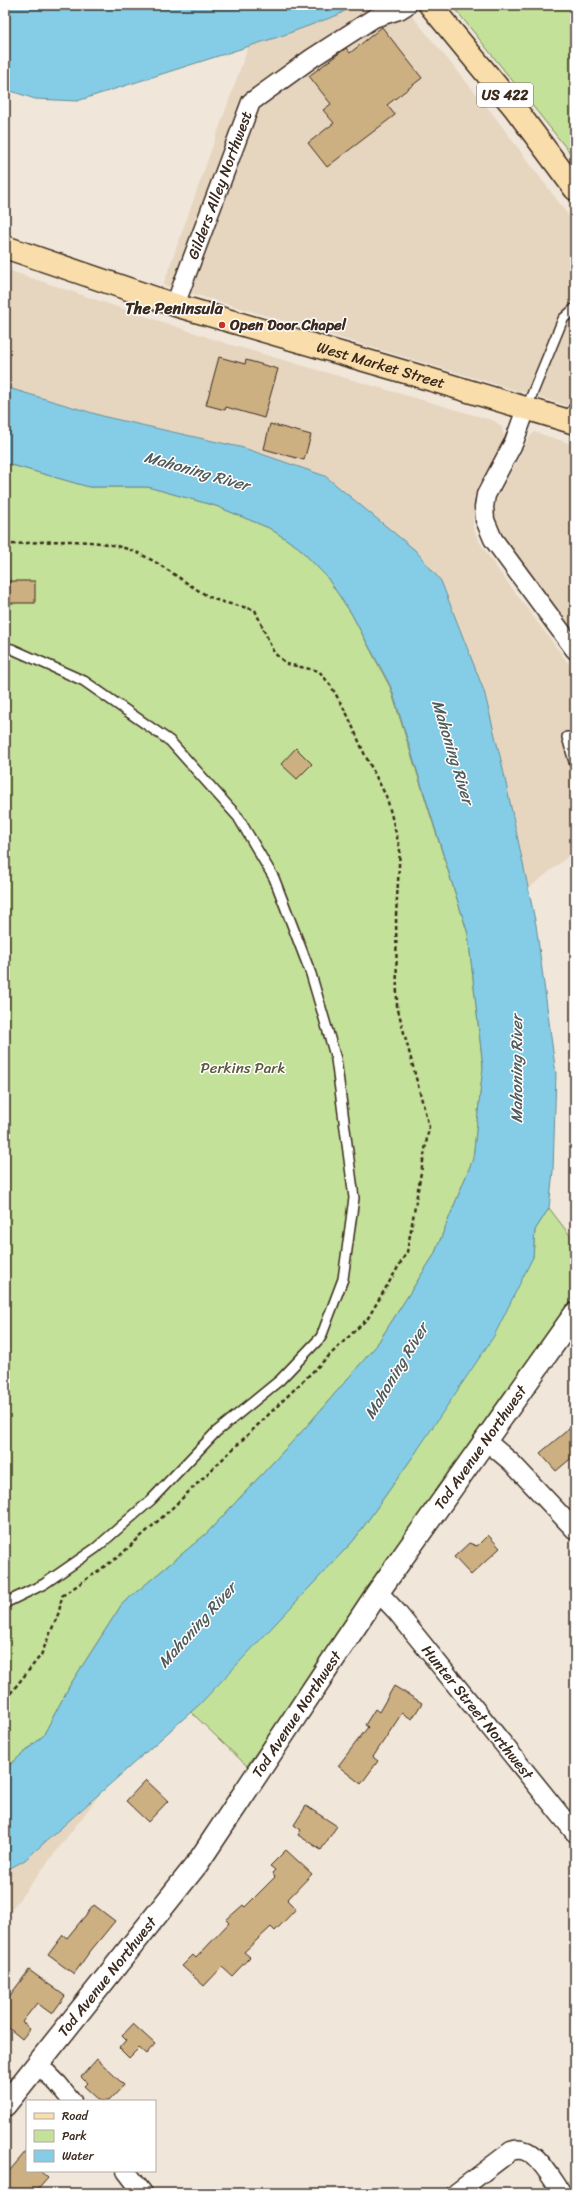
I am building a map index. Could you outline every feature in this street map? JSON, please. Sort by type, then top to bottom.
[{"type":"main road","name":"US 422","points":[[430,5],[514,107],[575,189]]},
{"type":"main road","name":"West Market Street","points":[[5,247],[175,305],[419,376],[526,409],[572,416]]},
{"type":"main road","name":"Tod Avenue Northwest","points":[[5,2105],[197,1864],[378,1592],[575,1314]]},
{"type":"street","name":"Gilders Alley Northwest","points":[[175,305],[251,102],[312,58],[374,18],[399,10],[407,5]]},
{"type":"street","points":[[526,409],[514,442],[486,495],[484,507],[485,520],[493,539],[575,650]]},
{"type":"street","points":[[486,1440],[511,1462],[575,1530]]},
{"type":"street","name":"Hunter Street Northwest","points":[[378,1592],[396,1611],[575,1833]]},
{"type":"street","points":[[38,2064],[71,2100]]},
{"type":"street","points":[[456,2193],[511,2151],[517,2149],[525,2149],[536,2158],[562,2193]]},
{"type":"street","points":[[127,2172],[143,2193]]},
{"type":"lane","points":[[526,409],[563,319],[575,308]]},
{"type":"lane","points":[[5,648],[84,681],[170,741],[238,817],[274,878],[311,974],[336,1059],[354,1198],[343,1279],[321,1337],[280,1380],[216,1432],[151,1500],[96,1548],[44,1584],[5,1603]]},
{"type":"lane","points":[[575,738],[567,737],[575,765]]},
{"type":"path","points":[[5,545],[38,542],[81,542],[114,545],[138,554],[215,599],[255,610],[274,653],[287,664],[319,671],[331,686],[348,716],[364,753],[387,798],[400,850],[396,915],[397,1006],[429,1128],[407,1252],[368,1318],[170,1512],[118,1557],[62,1596],[58,1612],[41,1655],[5,1700]]},
{"type":"path","points":[[5,557],[9,606],[5,631]]},
{"type":"shaded area","points":[[354,5],[403,5],[492,113],[575,224],[575,408],[163,285],[248,47],[338,15]]},
{"type":"shaded area","points":[[5,269],[228,344],[495,421],[502,427],[504,436],[503,441],[476,492],[473,503],[473,527],[479,541],[494,564],[575,672],[575,851],[528,889],[501,760],[484,691],[441,582],[325,476],[244,448],[103,416],[5,387]]},
{"type":"shaded area","points":[[535,432],[575,445],[575,636],[499,533],[495,520],[494,510],[497,498],[530,436]]},
{"type":"shaded area","points":[[101,1793],[5,1918],[5,1871],[25,1860]]},
{"type":"green space","points":[[452,5],[575,5],[575,159]]},
{"type":"green space","name":"Perkins Park","points":[[5,463],[89,487],[148,487],[216,506],[269,528],[298,547],[326,576],[351,613],[390,687],[468,934],[483,1067],[473,1159],[434,1255],[376,1346],[306,1427],[207,1533],[122,1604],[70,1685],[43,1736],[5,1769]]},
{"type":"green space","points":[[549,1208],[575,1242],[575,1296],[247,1766],[191,1712],[354,1540],[414,1455],[533,1257],[535,1230]]},
{"type":"water","points":[[5,5],[354,5],[338,15],[281,36],[77,101],[35,99],[5,89]]},
{"type":"water","name":"Mahoning River","points":[[5,387],[106,417],[244,448],[325,476],[415,550],[441,581],[484,691],[501,760],[536,925],[556,1074],[553,1171],[549,1208],[535,1230],[533,1257],[494,1336],[414,1455],[354,1540],[200,1704],[25,1860],[5,1871],[5,1769],[43,1736],[70,1685],[122,1604],[207,1533],[306,1427],[376,1346],[434,1255],[473,1159],[483,1067],[468,934],[391,687],[351,613],[326,576],[298,547],[269,528],[216,506],[148,487],[89,487],[5,463]]},
{"type":"building","points":[[382,27],[422,78],[387,105],[395,115],[327,167],[308,143],[334,123],[323,110],[331,104],[309,76],[346,48],[350,53]]},
{"type":"building","points":[[219,357],[245,364],[246,360],[278,369],[264,418],[226,407],[225,410],[206,405]]},
{"type":"building","points":[[270,424],[311,435],[304,460],[264,449]]},
{"type":"building","points":[[9,581],[35,581],[35,603],[9,603]]},
{"type":"building","points":[[296,748],[312,764],[297,779],[281,764]]},
{"type":"building","points":[[575,1424],[575,1455],[556,1471],[540,1453]]},
{"type":"building","points":[[488,1535],[500,1548],[471,1575],[454,1557],[469,1543],[477,1546]]},
{"type":"building","points":[[394,1686],[422,1703],[412,1719],[402,1713],[373,1757],[378,1761],[361,1784],[338,1766],[368,1727],[365,1725],[375,1709],[379,1712]]},
{"type":"building","points":[[146,1780],[168,1801],[148,1822],[126,1801]]},
{"type":"building","points":[[306,1806],[337,1826],[321,1850],[298,1835],[301,1830],[294,1825]]},
{"type":"building","points":[[286,1850],[312,1874],[287,1900],[296,1909],[275,1931],[271,1927],[244,1952],[250,1957],[232,1976],[222,1967],[204,1986],[182,1966],[193,1955],[196,1958],[229,1923],[226,1920],[243,1905],[245,1907],[275,1877],[272,1873],[275,1870],[270,1866]]},
{"type":"building","points":[[94,1905],[115,1921],[74,1974],[48,1955],[63,1935],[67,1938]]},
{"type":"building","points":[[29,1970],[65,1996],[52,2014],[37,2003],[22,2022],[30,2029],[22,2039],[5,2025],[5,2002]]},
{"type":"building","points":[[133,2024],[155,2044],[146,2054],[139,2048],[129,2058],[119,2048],[126,2040],[122,2036]]},
{"type":"building","points":[[97,2059],[124,2085],[110,2100],[99,2100],[84,2086],[87,2083],[81,2077]]},
{"type":"building","points":[[26,2151],[26,2172],[41,2172],[48,2178],[35,2193],[5,2193],[5,2176]]},
{"type":"place","name":"Open Door Chapel","points":[[222,325]]},
{"type":"district","name":"The Peninsula","points":[[174,308]]}]
